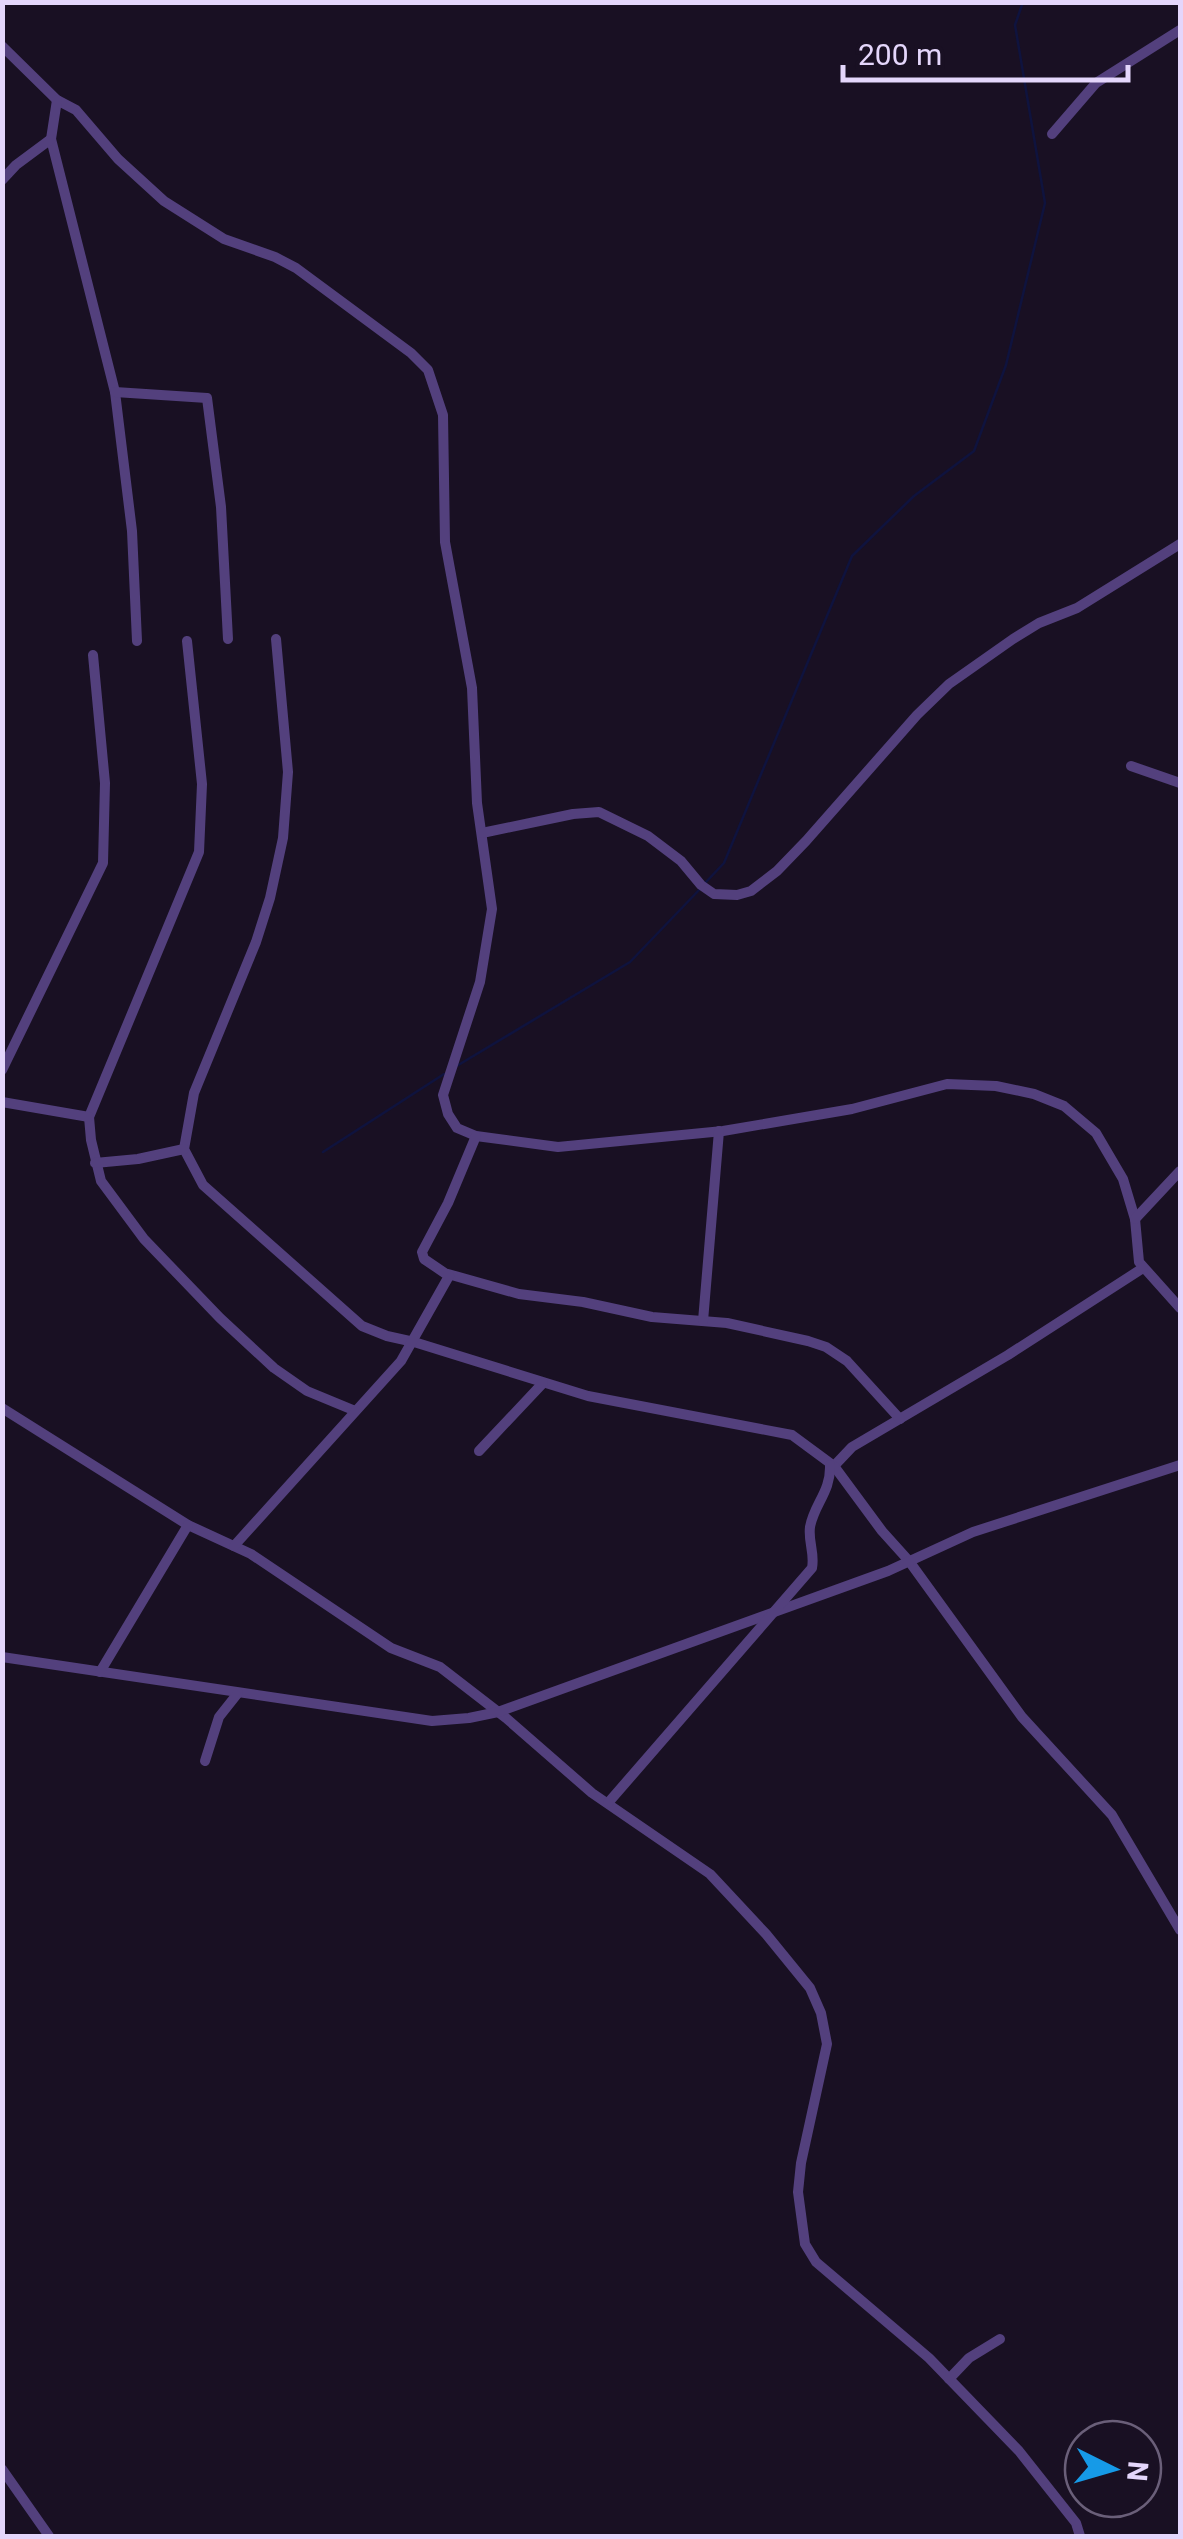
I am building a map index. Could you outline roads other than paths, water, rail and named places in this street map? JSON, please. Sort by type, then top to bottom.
[{"type":"street","points":[[1052,134],[1096,83],[1180,30]]},
{"type":"street","points":[[2,46],[58,100],[76,110],[118,159],[164,201],[224,239],[296,268],[411,352],[428,370],[443,416],[444,542],[472,688],[477,803],[492,909],[480,982],[443,1095],[457,1128],[476,1136],[558,1147],[719,1131],[852,1109],[947,1084],[996,1086],[1034,1094],[1064,1106],[1096,1134],[1123,1180],[1135,1219],[1142,1268],[1180,1308]]},
{"type":"street","points":[[58,100],[51,139],[115,392],[132,531],[137,641]]},
{"type":"street","points":[[2,180],[51,139]]},
{"type":"street","points":[[115,392],[207,398],[221,507],[228,639]]},
{"type":"street","points":[[482,833],[599,812],[648,836],[682,861],[701,885],[714,894],[752,891],[787,861],[950,684],[1039,623],[1077,608],[1180,544]]},
{"type":"street","points":[[276,639],[288,772],[283,838],[256,942],[194,1093],[184,1149],[203,1185],[369,1331],[632,1406],[792,1435],[832,1466],[909,1561],[1022,1717],[1112,1816],[1180,1930]]},
{"type":"street","points":[[187,641],[202,784],[199,852],[89,1117],[95,1163],[112,1200],[220,1318],[274,1368],[307,1391],[353,1410]]},
{"type":"street","points":[[2,1070],[102,863],[105,784],[94,655]]},
{"type":"street","points":[[1131,766],[1180,783]]},
{"type":"street","points":[[2,1102],[89,1117]]},
{"type":"street","points":[[703,1321],[719,1131]]},
{"type":"street","points":[[476,1136],[422,1252],[424,1259],[448,1274],[519,1294],[652,1316],[727,1323],[826,1347],[870,1384],[900,1419]]},
{"type":"street","points":[[95,1163],[184,1149]]},
{"type":"street","points":[[1135,1219],[1180,1171]]},
{"type":"street","points":[[608,1803],[812,1568],[810,1524],[830,1482],[832,1466],[852,1447],[1008,1355],[1142,1268]]},
{"type":"street","points":[[234,1546],[401,1361],[448,1274]]},
{"type":"street","points":[[480,1451],[544,1383]]},
{"type":"street","points":[[2,1408],[188,1525],[234,1546],[391,1648],[440,1667],[608,1803],[710,1874],[810,1988],[821,2013],[826,2044],[798,2192],[805,2244],[816,2262],[949,2378],[1019,2451],[1076,2523],[1080,2536]]},
{"type":"street","points":[[2,1657],[432,1721],[469,1718],[498,1712],[776,1611],[909,1561],[973,1532],[1180,1465]]},
{"type":"street","points":[[100,1672],[188,1525]]},
{"type":"street","points":[[206,1761],[219,1717],[238,1692]]},
{"type":"street","points":[[949,2378],[969,2358],[1000,2338]]},
{"type":"street","points":[[2,2469],[49,2536]]},
{"type":"waterway","points":[[706,882],[724,863],[852,556],[914,496],[974,451],[1006,365],[1045,203],[1015,25],[1023,2]]},
{"type":"waterway","points":[[455,1067],[630,962],[701,888]]},
{"type":"waterway","points":[[323,1152],[444,1074]]}]
